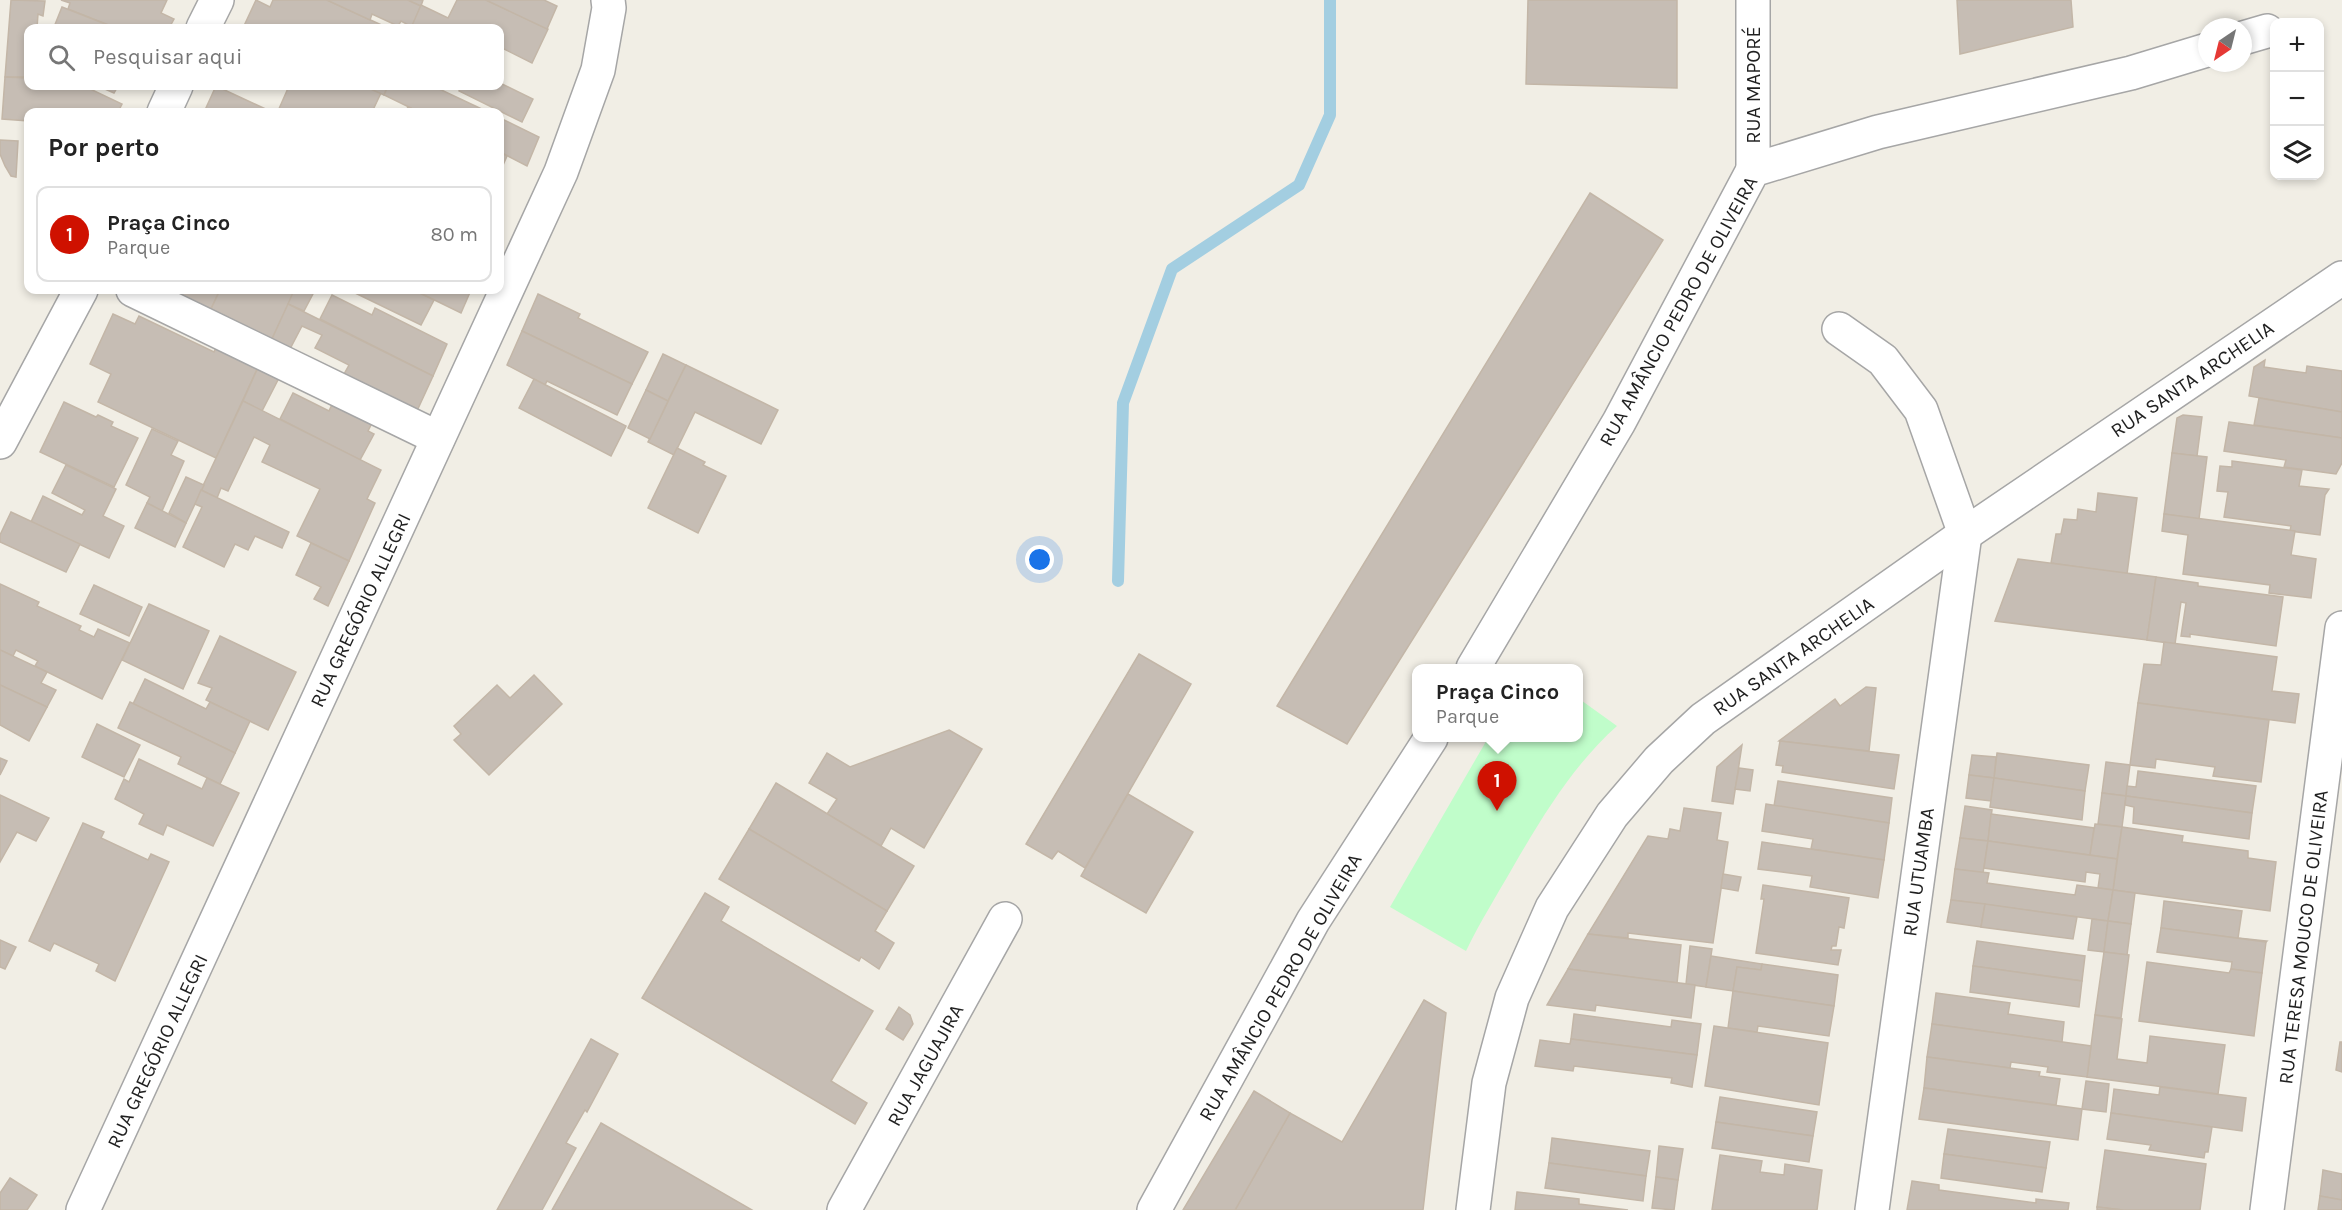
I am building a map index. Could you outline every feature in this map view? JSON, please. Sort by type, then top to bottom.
[{"type":"street","points":[[205,24],[217,0]]},
{"type":"street","name":"RUA GREGÓRIO ALLEGRI","points":[[83,1210],[561,172],[598,70],[609,0]]},
{"type":"street","name":"RUA MAPORÉ","points":[[1753,0],[1753,170]]},
{"type":"street","name":"RUA AMÂNCIO PEDRO DE OLIVEIRA","points":[[1476,664],[1619,422],[1753,170],[1878,132],[2131,74],[2198,53]]},
{"type":"street","points":[[166,108],[175,90]]},
{"type":"street","name":"RUA SANTA ARCHELIA","points":[[1473,1210],[1489,1083],[1512,998],[1552,908],[1612,814],[1659,760],[1703,719],[1965,534],[2342,278]]},
{"type":"street","points":[[0,442],[79,294]]},
{"type":"street","points":[[141,294],[438,438]]},
{"type":"street","points":[[1839,329],[1883,360],[1921,410],[1965,534]]},
{"type":"street","name":"RUA UTUAMBA","points":[[1872,1210],[1965,534]]},
{"type":"street","name":"RUA TERESA MOUCO DE OLIVEIRA","points":[[2267,1210],[2329,840],[2342,628]]},
{"type":"street","name":"RUA AMÂNCIO PEDRO DE OLIVEIRA","points":[[1154,1210],[1313,921],[1428,742]]},
{"type":"street","name":"RUA JAGUAJIRA","points":[[844,1210],[1005,919]]},
{"type":"green space","points":[[1583,702],[1617,726],[1587,757],[1547,810],[1466,951],[1390,907],[1486,742],[1583,742]]},
{"type":"building","points":[[11,0],[45,1],[43,16],[38,14],[37,24],[24,24],[24,77],[5,77]]},
{"type":"building","points":[[61,0],[167,0],[161,13],[174,19],[171,24],[106,24],[68,9],[70,3]]},
{"type":"building","points":[[256,0],[270,7],[273,0],[327,0],[379,24],[245,24]]},
{"type":"building","points":[[327,0],[408,0],[421,6],[413,24],[401,21],[399,24],[394,24],[372,14],[370,20]]},
{"type":"building","points":[[408,0],[423,0],[421,6]]},
{"type":"building","points":[[457,0],[486,0],[548,29],[532,63],[504,49],[504,24],[413,24],[421,5],[448,18]]},
{"type":"building","points":[[486,0],[544,0],[557,6],[547,29]]},
{"type":"building","points":[[1528,0],[1677,0],[1677,88],[1526,84]]},
{"type":"building","points":[[1957,0],[2071,0],[2073,27],[1960,54]]},
{"type":"building","points":[[62,7],[106,24],[55,24]]},
{"type":"building","points":[[5,77],[24,78],[24,90],[92,90],[122,104],[120,108],[24,108],[24,121],[2,119]]},
{"type":"building","points":[[504,85],[533,99],[522,122],[504,113],[504,108],[494,108],[459,91],[504,90]]},
{"type":"building","points":[[214,90],[225,90],[263,108],[206,108]]},
{"type":"building","points":[[287,90],[374,90],[381,93],[374,108],[279,108]]},
{"type":"building","points":[[373,90],[386,90],[384,95]]},
{"type":"building","points":[[386,90],[441,90],[480,108],[411,108],[384,95]]},
{"type":"building","points":[[504,120],[539,137],[527,166],[504,154]]},
{"type":"building","points":[[0,140],[18,141],[16,177],[11,176],[5,166],[0,154]]},
{"type":"building","points":[[1590,193],[1663,240],[1347,744],[1277,706]]},
{"type":"building","points":[[178,294],[218,294],[211,309]]},
{"type":"building","points":[[218,294],[293,294],[272,339],[211,309]]},
{"type":"building","points":[[292,294],[313,294],[304,311],[288,304]]},
{"type":"building","points":[[357,294],[422,294],[434,300],[421,325]]},
{"type":"building","points":[[422,294],[469,294],[461,313]]},
{"type":"building","points":[[538,294],[580,314],[578,318],[648,352],[632,384],[522,331]]},
{"type":"building","points":[[332,295],[372,315],[375,308],[447,344],[433,376],[320,319]]},
{"type":"building","points":[[288,304],[433,376],[416,413],[343,376],[349,365],[315,348],[322,335],[302,326],[290,349],[272,339]]},
{"type":"building","points":[[113,314],[135,324],[139,316],[214,352],[218,343],[260,363],[216,458],[98,402],[111,374],[90,364]]},
{"type":"building","points":[[522,331],[632,384],[617,415],[547,381],[545,385],[507,365]]},
{"type":"building","points":[[663,354],[686,365],[668,401],[646,390]]},
{"type":"building","points":[[2265,360],[2264,367],[2306,373],[2307,366],[2342,371],[2342,412],[2249,396],[2254,367]]},
{"type":"building","points":[[260,363],[281,374],[262,411],[243,401]]},
{"type":"building","points":[[686,365],[778,410],[761,444],[695,412],[674,455],[648,442]]},
{"type":"building","points":[[534,379],[626,426],[611,456],[519,408]]},
{"type":"building","points":[[646,390],[668,401],[650,439],[628,428]]},
{"type":"building","points":[[293,393],[329,411],[334,400],[374,419],[368,431],[374,434],[360,460],[280,419]]},
{"type":"building","points":[[2259,398],[2342,412],[2342,438],[2254,425]]},
{"type":"building","points":[[243,401],[381,470],[367,499],[375,503],[349,561],[297,536],[320,489],[262,462],[270,445],[254,437],[228,491],[221,488],[217,498],[201,490]]},
{"type":"building","points":[[64,402],[113,422],[111,426],[138,438],[114,487],[40,452]]},
{"type":"building","points":[[2183,415],[2202,417],[2197,456],[2172,453],[2177,418]]},
{"type":"building","points":[[2229,422],[2342,438],[2342,463],[2336,474],[2284,467],[2286,460],[2224,451]]},
{"type":"building","points":[[152,429],[178,441],[171,455],[184,461],[162,511],[147,503],[150,497],[126,485]]},
{"type":"building","points":[[677,448],[705,462],[703,465],[726,476],[698,533],[648,508]]},
{"type":"building","points":[[2172,453],[2207,457],[2199,519],[2164,514]]},
{"type":"building","points":[[2232,461],[2302,470],[2299,486],[2329,489],[2325,495],[2320,535],[2290,531],[2291,526],[2224,517],[2228,492],[2217,491],[2220,466],[2232,467]]},
{"type":"building","points":[[66,465],[116,489],[103,516],[124,526],[109,558],[31,522],[43,496],[82,515],[85,510],[52,493]]},
{"type":"building","points":[[186,477],[204,485],[186,523],[169,513]]},
{"type":"building","points":[[201,490],[289,532],[282,548],[255,536],[248,550],[235,544],[224,567],[183,547],[202,507],[195,504]]},
{"type":"building","points":[[2098,493],[2137,498],[2127,574],[2051,563],[2056,534],[2061,534],[2064,519],[2077,520],[2078,509],[2096,512]]},
{"type":"building","points":[[147,503],[186,523],[175,547],[135,528]]},
{"type":"building","points":[[11,512],[80,544],[66,572],[0,542],[0,535]]},
{"type":"building","points":[[2164,514],[2295,531],[2291,555],[2316,559],[2311,598],[2269,593],[2270,585],[2183,574],[2188,535],[2162,531]]},
{"type":"building","points":[[311,543],[349,561],[328,606],[314,599],[321,587],[296,575]]},
{"type":"building","points":[[2018,559],[2156,577],[2147,640],[1995,621]]},
{"type":"building","points":[[2156,577],[2198,583],[2198,586],[2283,597],[2276,646],[2190,634],[2190,637],[2181,636],[2186,603],[2181,602],[2175,644],[2147,640]]},
{"type":"building","points":[[0,584],[39,602],[37,606],[81,626],[79,630],[94,637],[98,629],[130,643],[102,699],[35,666],[38,661],[16,650],[13,656],[0,650]]},
{"type":"building","points":[[94,585],[142,607],[129,636],[80,614]]},
{"type":"building","points":[[149,604],[209,631],[183,689],[122,660]]},
{"type":"building","points":[[220,636],[296,672],[268,730],[206,700],[212,688],[198,683]]},
{"type":"building","points":[[2164,642],[2277,657],[2272,691],[2299,694],[2295,723],[2138,703],[2144,664],[2161,665]]},
{"type":"building","points":[[0,650],[47,672],[41,683],[56,690],[47,707],[0,685]]},
{"type":"building","points":[[1139,654],[1191,684],[1085,868],[1058,851],[1052,859],[1026,844]]},
{"type":"building","points":[[534,675],[562,704],[489,775],[454,740],[461,734],[454,726],[497,685],[510,698]]},
{"type":"building","points":[[145,679],[206,709],[210,702],[250,721],[235,753],[133,704]]},
{"type":"building","points":[[0,685],[47,707],[29,741],[0,725]]},
{"type":"building","points":[[1866,687],[1876,688],[1869,751],[1779,741],[1835,699],[1840,706]]},
{"type":"building","points":[[130,702],[235,753],[220,784],[178,764],[181,757],[118,728]]},
{"type":"building","points":[[2138,703],[2269,720],[2261,782],[2213,776],[2215,767],[2156,759],[2155,768],[2130,765]]},
{"type":"building","points":[[97,724],[140,745],[124,777],[82,757]]},
{"type":"building","points":[[949,730],[982,749],[924,848],[891,828],[881,846],[827,814],[837,799],[809,783],[827,753],[850,767]]},
{"type":"building","points":[[1780,741],[1899,755],[1894,789],[1782,772],[1783,766],[1776,765]]},
{"type":"building","points":[[1742,745],[1733,804],[1712,801],[1717,767]]},
{"type":"building","points":[[1997,753],[2089,765],[2085,791],[1994,778]]},
{"type":"building","points":[[1972,755],[1996,757],[1994,778],[1969,775]]},
{"type":"building","points":[[0,758],[7,761],[0,775]]},
{"type":"building","points":[[139,759],[202,789],[207,778],[239,793],[213,846],[167,825],[163,835],[139,824],[144,814],[115,799],[124,779],[129,782]]},
{"type":"building","points":[[2106,762],[2130,765],[2126,796],[2102,793]]},
{"type":"building","points":[[1739,768],[1753,770],[1750,791],[1735,789]]},
{"type":"building","points":[[2138,771],[2256,786],[2252,813],[2126,796],[2127,786],[2136,787]]},
{"type":"building","points":[[1969,775],[1994,778],[1991,801],[1966,798]]},
{"type":"building","points":[[1994,778],[2085,791],[2082,820],[1990,807]]},
{"type":"building","points":[[1778,781],[1892,798],[1889,823],[1774,806]]},
{"type":"building","points":[[776,783],[914,866],[887,911],[749,829]]},
{"type":"building","points":[[2102,793],[2126,796],[2122,827],[2098,824]]},
{"type":"building","points":[[1128,794],[1193,832],[1146,913],[1081,876]]},
{"type":"building","points":[[0,795],[49,818],[36,841],[17,832],[0,862]]},
{"type":"building","points":[[2126,796],[2252,813],[2249,839],[2133,823],[2134,807],[2125,805]]},
{"type":"building","points":[[1766,804],[1889,823],[1884,860],[1811,849],[1813,839],[1762,831]]},
{"type":"building","points":[[1965,806],[1992,810],[1988,841],[1960,838]]},
{"type":"building","points":[[1684,808],[1721,813],[1717,840],[1728,842],[1713,943],[1628,933],[1628,938],[1588,934],[1648,836],[1668,839],[1670,829],[1680,831]]},
{"type":"building","points":[[1991,814],[2094,828],[2090,855],[1988,841]]},
{"type":"building","points":[[83,823],[104,832],[101,838],[148,860],[151,854],[169,862],[115,981],[96,971],[99,964],[54,943],[50,951],[29,941]]},
{"type":"building","points":[[2095,824],[2122,827],[2117,859],[2090,855]]},
{"type":"building","points":[[2122,827],[2183,836],[2182,842],[2248,851],[2248,858],[2276,862],[2270,911],[2113,890]]},
{"type":"building","points":[[749,829],[887,911],[875,931],[894,943],[879,969],[861,957],[859,961],[719,879]]},
{"type":"building","points":[[1960,838],[1988,841],[1983,873],[1955,869]]},
{"type":"building","points":[[1988,841],[2117,859],[2113,890],[2098,888],[2100,874],[2086,872],[2085,882],[1984,868]]},
{"type":"building","points":[[1762,842],[1884,860],[1878,898],[1810,887],[1812,876],[1758,869]]},
{"type":"building","points":[[1955,869],[1989,873],[1987,883],[2075,895],[2077,885],[2113,890],[2108,921],[1951,900]]},
{"type":"building","points":[[1723,874],[1741,877],[1738,891],[1721,888]]},
{"type":"building","points":[[1763,885],[1849,898],[1844,928],[1839,927],[1836,946],[1832,946],[1831,950],[1841,950],[1838,965],[1756,953],[1764,899],[1761,899]]},
{"type":"building","points":[[2113,890],[2135,893],[2131,924],[2108,921]]},
{"type":"building","points":[[705,893],[729,907],[721,921],[873,1011],[831,1081],[867,1103],[855,1124],[642,998]]},
{"type":"building","points":[[1951,900],[1985,904],[1981,927],[1947,922]]},
{"type":"building","points":[[2164,901],[2242,911],[2238,938],[2267,941],[2266,942],[2161,928]]},
{"type":"building","points":[[1985,904],[2077,917],[2073,939],[1981,927]]},
{"type":"building","points":[[2092,919],[2108,921],[2104,952],[2088,950]]},
{"type":"building","points":[[2108,921],[2131,924],[2127,955],[2104,952]]},
{"type":"building","points":[[2161,928],[2266,942],[2262,973],[2231,969],[2232,962],[2157,952]]},
{"type":"building","points":[[1588,934],[1681,945],[1677,983],[1568,969]]},
{"type":"building","points":[[0,940],[16,947],[5,969],[0,967]]},
{"type":"building","points":[[1977,941],[2085,956],[2082,981],[1973,966]]},
{"type":"building","points":[[1690,946],[1712,949],[1706,987],[1686,984]]},
{"type":"building","points":[[2104,952],[2129,955],[2121,1018],[2095,1015]]},
{"type":"building","points":[[1711,956],[1762,964],[1761,970],[1737,967],[1733,991],[1706,987]]},
{"type":"building","points":[[2147,962],[2229,973],[2231,969],[2262,973],[2254,1036],[2139,1021]]},
{"type":"building","points":[[1762,964],[1838,975],[1834,1006],[1733,991],[1737,967],[1761,970]]},
{"type":"building","points":[[1973,966],[2082,981],[2079,1007],[1970,992]]},
{"type":"building","points":[[1568,969],[1695,985],[1691,1018],[1596,1005],[1595,1011],[1547,1005]]},
{"type":"building","points":[[1733,991],[1834,1006],[1829,1036],[1758,1026],[1757,1032],[1728,1028]]},
{"type":"building","points":[[1936,993],[2010,1003],[2008,1014],[2064,1022],[2062,1042],[1932,1024]]},
{"type":"building","points":[[1424,1000],[1446,1013],[1423,1210],[1235,1210],[1290,1113],[1342,1142]]},
{"type":"building","points":[[899,1007],[910,1015],[913,1024],[903,1040],[886,1029]]},
{"type":"building","points":[[1574,1014],[1671,1027],[1672,1020],[1701,1024],[1697,1055],[1571,1039]]},
{"type":"building","points":[[2095,1015],[2122,1019],[2117,1059],[2147,1063],[2150,1036],[2225,1045],[2218,1094],[2087,1077]]},
{"type":"building","points":[[1932,1024],[2091,1046],[2087,1077],[2047,1072],[2048,1067],[2011,1062],[2010,1068],[1927,1057]]},
{"type":"building","points":[[1714,1026],[1828,1043],[1819,1105],[1705,1086]]},
{"type":"building","points":[[591,1039],[618,1054],[587,1112],[585,1110],[566,1143],[576,1148],[542,1210],[497,1210]]},
{"type":"building","points":[[1571,1039],[1697,1055],[1692,1087],[1671,1083],[1672,1078],[1574,1066],[1573,1071],[1535,1066],[1540,1040],[1570,1044]]},
{"type":"building","points":[[2340,1042],[2342,1042],[2342,1072],[2336,1070]]},
{"type":"building","points":[[1927,1057],[2040,1072],[2039,1076],[2060,1079],[2056,1105],[1924,1088]]},
{"type":"building","points":[[2086,1081],[2109,1084],[2106,1112],[2082,1109]]},
{"type":"building","points":[[2160,1087],[2246,1098],[2242,1131],[2111,1113],[2114,1089],[2159,1095]]},
{"type":"building","points":[[1924,1088],[2082,1109],[2078,1140],[1919,1119]]},
{"type":"building","points":[[1254,1091],[1290,1113],[1235,1210],[1183,1210]]},
{"type":"building","points":[[1720,1097],[1817,1112],[1813,1136],[1716,1122]]},
{"type":"building","points":[[2111,1113],[2212,1127],[2208,1152],[2205,1152],[2204,1158],[2149,1150],[2151,1145],[2107,1139]]},
{"type":"building","points":[[1716,1122],[1813,1136],[1809,1162],[1712,1148]]},
{"type":"building","points":[[601,1123],[752,1210],[552,1210]]},
{"type":"building","points":[[1948,1129],[2050,1142],[2046,1168],[1944,1154]]},
{"type":"building","points":[[1552,1138],[1650,1151],[1646,1176],[1549,1163]]},
{"type":"building","points":[[1659,1146],[1683,1149],[1678,1180],[1656,1177]]},
{"type":"building","points":[[2105,1150],[2206,1164],[2200,1210],[2123,1210],[2097,1207]]},
{"type":"building","points":[[1944,1154],[2046,1168],[2042,1192],[1941,1178]]},
{"type":"building","points":[[1720,1155],[1762,1161],[1760,1172],[1784,1175],[1785,1164],[1822,1170],[1817,1210],[1712,1210]]},
{"type":"building","points":[[1549,1163],[1646,1176],[1643,1201],[1545,1188]]},
{"type":"building","points":[[2323,1170],[2342,1174],[2342,1200],[2320,1196]]},
{"type":"building","points":[[1656,1177],[1678,1180],[1674,1210],[1652,1208]]},
{"type":"building","points":[[10,1178],[37,1195],[27,1210],[0,1210],[0,1193]]},
{"type":"building","points":[[1912,1181],[1939,1185],[1939,1190],[2036,1203],[2036,1199],[2069,1203],[2068,1210],[1907,1210]]},
{"type":"building","points":[[1517,1192],[1579,1199],[1579,1204],[1628,1210],[1515,1210]]},
{"type":"building","points":[[2320,1196],[2342,1200],[2342,1210],[2318,1210]]},
{"type":"building","points":[[2097,1207],[2123,1210],[2097,1210]]},
{"type":"waterway","points":[[1118,581],[1123,403],[1172,269],[1299,185],[1330,115],[1330,0]]},
{"type":"place","name":"Praça Cinco","points":[[1497,811]]}]
